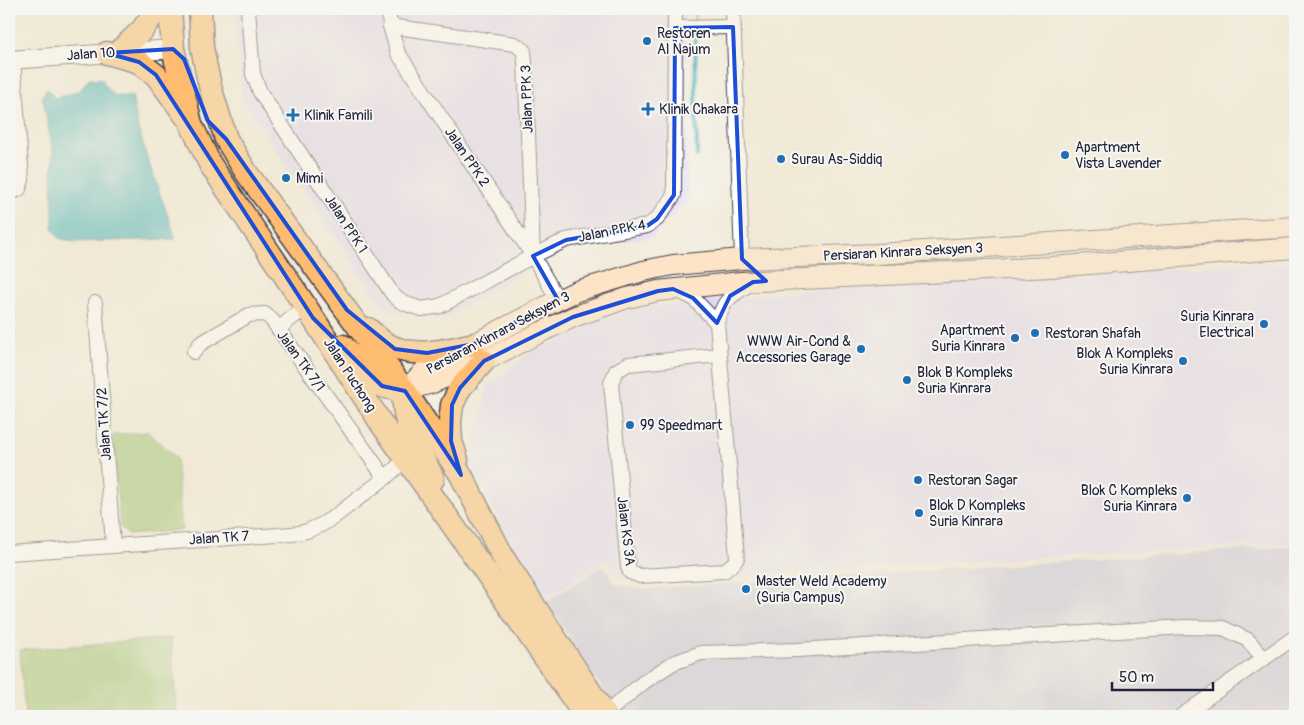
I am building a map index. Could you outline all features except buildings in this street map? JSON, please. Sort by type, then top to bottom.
[{"type":"main road","points":[[112,53],[142,30],[157,9]]},
{"type":"main road","name":"Jalan Puchong","points":[[170,9],[173,49],[191,124],[210,164],[310,312],[380,422],[439,506],[598,715]]},
{"type":"main road","points":[[185,9],[186,25],[183,38],[173,49],[184,59],[189,68],[196,100],[208,121],[226,139],[246,172],[405,391],[461,475],[505,561],[598,715]]},
{"type":"main road","points":[[200,9],[202,47],[206,68],[226,139]]},
{"type":"main road","points":[[112,53],[139,62],[156,75],[191,124]]},
{"type":"main road","name":"Persiaran Kinrara Seksyen 3","points":[[479,353],[530,314],[577,291],[673,265],[742,259],[877,254],[1295,227]]},
{"type":"main road","name":"Persiaran Kinrara Seksyen 3","points":[[405,391],[426,369],[541,332],[573,317],[627,298],[673,289],[760,281],[1051,267],[1295,248]]},
{"type":"main road","points":[[347,310],[382,341],[395,349],[410,353],[444,351],[479,353],[452,405],[450,422],[451,441],[461,475]]},
{"type":"main road","points":[[310,312],[382,386],[405,391]]},
{"type":"main road","points":[[405,391],[404,411],[412,436],[436,487],[439,506]]},
{"type":"street","name":"Jalan PPK 1","points":[[248,9],[253,74],[260,92],[393,295],[409,305],[422,308],[440,306],[533,256]]},
{"type":"street","name":"Jalan PPK 2","points":[[388,9],[390,26],[398,53],[533,256],[558,300]]},
{"type":"street","name":"Jalan PPK 4","points":[[533,256],[566,240],[647,226],[657,219],[674,194],[681,28],[675,9]]},
{"type":"street","points":[[733,9],[727,27],[742,259],[760,281]]},
{"type":"street","name":"Jalan PPK 3","points":[[390,26],[515,44],[524,51],[533,256]]},
{"type":"street","points":[[681,28],[727,27]]},
{"type":"street","name":"Jalan 10","points":[[11,59],[173,49]]},
{"type":"street","points":[[9,194],[19,189],[22,180],[11,59]]},
{"type":"street","points":[[722,284],[742,259]]},
{"type":"street","name":"Jalan KS 3A","points":[[720,355],[628,364],[616,371],[611,383],[628,567],[630,572],[640,576],[724,570],[734,564],[737,558],[720,355],[717,324],[721,309],[730,296],[760,281]]},
{"type":"street","points":[[673,289],[694,298],[717,324]]},
{"type":"street","name":"Jalan TK 7/2","points":[[95,303],[113,545]]},
{"type":"street","points":[[278,329],[310,312]]},
{"type":"street","name":"Jalan TK 7/1","points":[[194,352],[200,344],[249,315],[265,314],[272,320],[385,478]]},
{"type":"street","name":"Jalan TK 7","points":[[9,553],[293,534],[307,531],[334,518],[406,459]]},
{"type":"street","points":[[598,715],[673,663],[701,653],[797,650],[1185,627],[1223,628],[1248,640],[1264,659]]},
{"type":"street","points":[[1181,716],[1295,637]]},
{"type":"highlighted area","points":[[733,27],[742,259],[766,281],[753,282],[730,296],[717,323],[693,298],[673,289],[658,291],[573,317],[484,361],[460,388],[452,405],[451,441],[461,475],[405,391],[382,386],[313,318],[156,75],[139,62],[107,53],[173,49],[184,59],[208,121],[226,139],[347,310],[395,349],[427,353],[474,344],[558,300],[533,256],[566,240],[647,226],[657,219],[674,195],[675,28]]},
{"type":"shaded area","points":[[235,9],[685,9],[687,199],[652,237],[567,249],[442,319],[385,310],[242,99]]},
{"type":"shaded area","points":[[1295,262],[1295,543],[743,575],[645,585],[618,578],[607,561],[546,599],[513,549],[469,460],[489,385],[529,353],[595,322],[638,308],[798,291]]},
{"type":"shaded area","points":[[1295,546],[1295,716],[620,716],[546,602],[604,565],[615,584],[645,589]]},
{"type":"green space","points":[[148,432],[176,458],[182,530],[128,535],[120,527],[113,435]]},
{"type":"green space","points":[[171,638],[177,716],[25,716],[20,650]]},
{"type":"water","points":[[89,78],[102,79],[110,92],[117,96],[132,95],[145,150],[176,239],[74,242],[59,238],[53,229],[53,152],[42,95],[47,89],[55,98],[70,94],[80,90]]},
{"type":"waterway","points":[[695,9],[695,24]]},
{"type":"waterway","points":[[695,31],[697,156]]},
{"type":"place","name":"Restoren Al Najum","points":[[647,41]]},
{"type":"place","name":"Klinik Chakara","points":[[648,109]]},
{"type":"place","name":"Klinik Famili","points":[[293,115]]},
{"type":"place","name":"Apartment Vista Lavender","points":[[1065,155]]},
{"type":"place","name":"Surau As-Siddiq","points":[[781,159]]},
{"type":"place","name":"Mimi","points":[[286,178]]},
{"type":"place","name":"Suria Kinrara Electrical","points":[[1264,324]]},
{"type":"place","name":"Restoran Shafah","points":[[1035,333]]},
{"type":"place","name":"Apartment Suria Kinrara","points":[[1015,338]]},
{"type":"place","name":"WWW Air-Cond & Accessories Garage","points":[[861,349]]},
{"type":"place","name":"Blok A Kompleks Suria Kinrara","points":[[1183,361]]},
{"type":"place","name":"Blok B Kompleks Suria Kinrara","points":[[907,380]]},
{"type":"place","name":"99 Speedmart","points":[[630,425]]},
{"type":"place","name":"Restoran Sagar","points":[[918,480]]},
{"type":"place","name":"Blok C Kompleks Suria Kinrara","points":[[1187,498]]},
{"type":"place","name":"Blok D Kompleks Suria Kinrara","points":[[919,513]]},
{"type":"place","name":"Master Weld Academy (Suria Campus)","points":[[746,589]]}]
